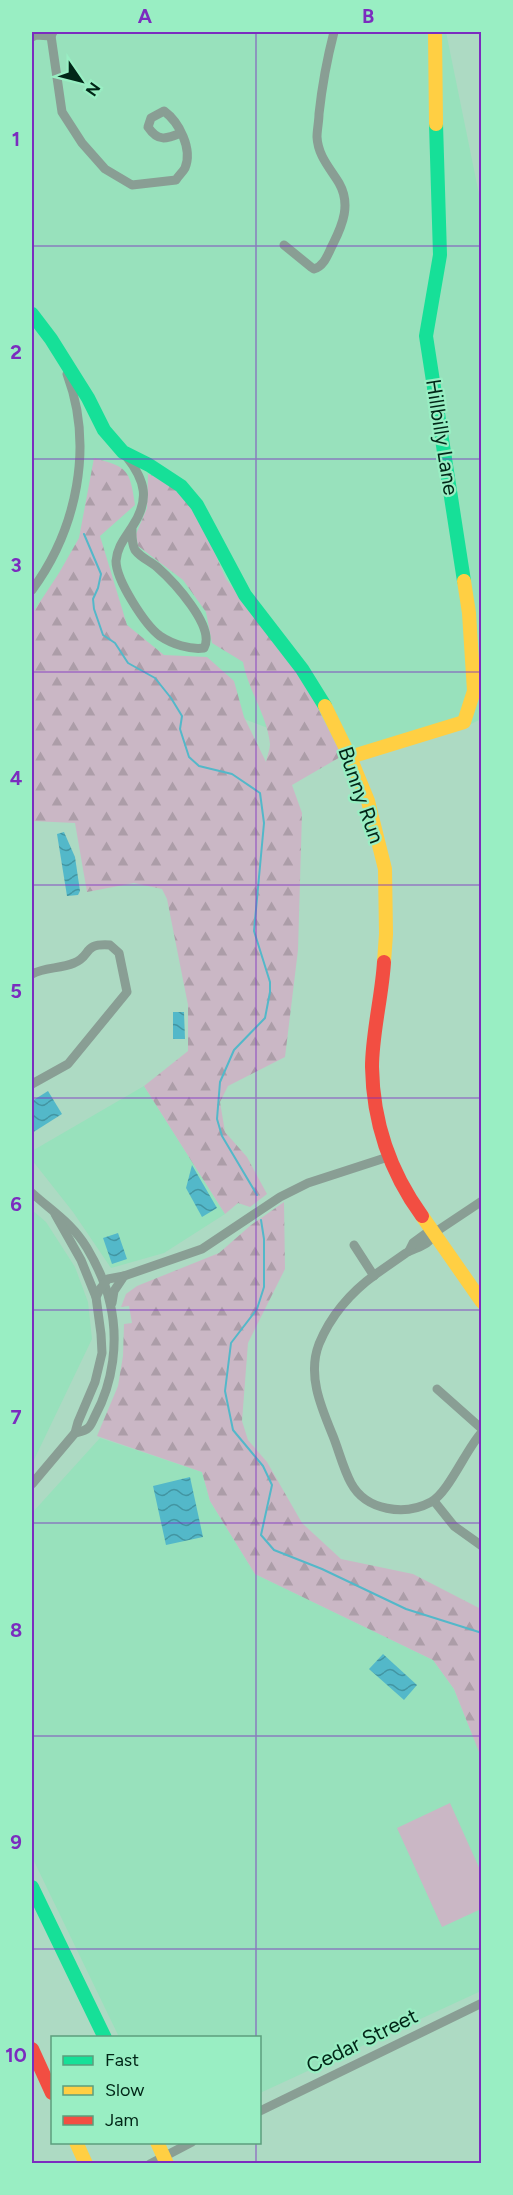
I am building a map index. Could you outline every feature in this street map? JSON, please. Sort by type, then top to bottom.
[{"type":"main road","name":"Hillbilly Lane","points":[[350,757],[464,722],[474,691],[470,613],[426,336],[440,255],[435,32]]},
{"type":"main road","name":"Bunny Run","points":[[32,314],[51,339],[88,398],[104,430],[123,452],[149,465],[181,486],[197,505],[245,595],[302,669],[330,714],[350,757],[368,801],[385,869],[386,934],[372,1065],[375,1108],[388,1157],[418,1211],[482,1302]]},
{"type":"main road","points":[[32,1887],[105,2036]]},
{"type":"main road","points":[[32,2049],[51,2091]]},
{"type":"main road","points":[[77,2144],[86,2163]]},
{"type":"main road","points":[[158,2144],[165,2160]]},
{"type":"street","points":[[284,245],[310,267],[319,268],[324,263],[346,211],[345,198],[339,183],[321,154],[317,137],[327,58],[334,32]]},
{"type":"street","points":[[32,37],[52,34],[62,112],[82,143],[105,169],[132,184],[176,180],[185,168],[187,151],[181,133]]},
{"type":"street","points":[[32,590],[58,548],[71,516],[77,481],[80,439],[75,401],[61,357]]},
{"type":"street","points":[[123,452],[139,472],[145,495],[140,513],[117,551],[116,563],[130,596],[147,622],[160,636],[177,645],[204,648],[206,645],[205,629],[196,610],[157,567],[136,550],[131,542],[132,527]]},
{"type":"street","points":[[32,974],[40,970],[76,963],[92,946],[111,945],[119,953],[128,992],[68,1064],[32,1080]]},
{"type":"street","points":[[96,1297],[104,1283],[117,1276],[124,1276],[202,1249],[280,1197],[308,1183],[388,1157]]},
{"type":"street","points":[[32,1193],[72,1226],[87,1249],[104,1283],[111,1306],[114,1348],[107,1389],[100,1408],[88,1428],[75,1433]]},
{"type":"street","points":[[437,1389],[482,1431],[434,1501],[418,1508],[401,1510],[381,1507],[359,1493],[351,1484],[315,1385],[318,1347],[327,1325],[345,1300],[374,1276],[409,1251],[417,1250],[432,1238],[434,1233],[482,1201]]},
{"type":"street","points":[[32,1484],[75,1433],[96,1382],[100,1365],[101,1334],[96,1297],[81,1260],[55,1214]]},
{"type":"street","points":[[354,1245],[374,1276]]},
{"type":"street","points":[[111,1306],[114,1291],[124,1276]]},
{"type":"street","points":[[434,1501],[454,1526],[482,1546]]},
{"type":"street","name":"Cedar Street","points":[[261,2111],[482,2003]]},
{"type":"street","points":[[150,2163],[165,2160],[189,2144]]},
{"type":"shaded area","points":[[32,32],[446,32],[481,204],[481,719],[469,725],[342,756],[32,639]]},
{"type":"shaded area","points":[[144,1086],[225,1214],[164,1253],[111,1268],[73,1212],[32,1160],[32,1151]]},
{"type":"shaded area","points":[[32,1210],[46,1222],[75,1267],[88,1302],[92,1339],[32,1464]]},
{"type":"shaded area","points":[[100,1438],[202,1472],[210,1501],[255,1574],[433,1660],[454,1689],[472,1734],[481,1746],[481,1991],[261,2093],[261,2036],[119,2036],[32,1857],[32,1513]]},
{"type":"green space","points":[[94,458],[121,468],[129,477],[133,493],[135,505],[100,536],[127,625],[164,655],[207,657],[234,681],[244,717],[266,762],[270,746],[268,733],[243,662],[212,643],[206,612],[183,580],[138,546],[136,534],[147,508],[148,474],[180,491],[202,523],[226,579],[299,671],[342,756],[292,785],[302,813],[298,950],[285,1057],[228,1086],[220,1102],[225,1132],[247,1157],[267,1194],[250,1207],[238,1203],[225,1214],[144,1086],[188,1051],[188,1005],[167,899],[162,889],[134,883],[87,892],[75,823],[32,821],[32,614],[79,538]]},
{"type":"green space","points":[[284,1202],[285,1269],[248,1343],[242,1421],[248,1440],[267,1462],[302,1523],[341,1559],[413,1574],[481,1609],[481,1757],[454,1689],[433,1660],[255,1574],[210,1501],[202,1472],[97,1436],[118,1386],[123,1356],[124,1324],[132,1323],[129,1306],[121,1307],[126,1294],[137,1286],[219,1253],[251,1225]]},
{"type":"green space","points":[[450,1803],[481,1872],[481,1909],[442,1927],[397,1828]]},
{"type":"water","points":[[64,832],[75,857],[80,891],[78,895],[67,896],[57,834]]},
{"type":"water","points":[[173,1012],[184,1012],[185,1039],[173,1039]]},
{"type":"water","points":[[48,1091],[62,1114],[32,1133],[32,1101]]},
{"type":"water","points":[[192,1165],[217,1208],[202,1217],[186,1188]]},
{"type":"water","points":[[118,1233],[127,1259],[112,1264],[103,1238]]},
{"type":"water","points":[[190,1477],[203,1537],[166,1545],[153,1486]]},
{"type":"water","points":[[383,1654],[417,1685],[404,1700],[369,1669]]},
{"type":"waterway","points":[[84,534],[101,574],[93,599],[103,635],[115,643],[128,663],[155,678],[171,698],[182,716],[180,729],[189,757],[199,766],[232,774],[260,793],[264,823],[254,931],[270,982],[270,992],[265,1018],[234,1050],[220,1082],[217,1119],[222,1136],[257,1195]]},
{"type":"waterway","points":[[261,1220],[264,1239],[264,1287],[257,1309],[231,1343],[225,1391],[233,1430],[263,1466],[272,1485],[261,1535],[274,1550],[322,1569],[406,1609],[482,1633]]},
{"type":"traffic: fast","points":[[436,124],[440,255],[426,336],[464,581]]},
{"type":"traffic: fast","points":[[32,314],[51,339],[88,398],[104,430],[123,452],[149,465],[181,486],[197,505],[245,595],[302,669],[325,706]]},
{"type":"traffic: fast","points":[[32,1887],[104,2036]]},
{"type":"traffic: slow","points":[[435,32],[436,124]]},
{"type":"traffic: slow","points":[[350,757],[464,722],[474,691],[469,613],[464,581]]},
{"type":"traffic: slow","points":[[325,706],[368,801],[385,869],[384,962]]},
{"type":"traffic: slow","points":[[422,1216],[482,1302]]},
{"type":"traffic: slow","points":[[77,2144],[86,2164]]},
{"type":"traffic: slow","points":[[158,2144],[167,2164]]},
{"type":"traffic: jam","points":[[384,962],[372,1054],[373,1087],[385,1146],[401,1182],[422,1216]]},
{"type":"traffic: jam","points":[[32,2049],[51,2091]]}]
